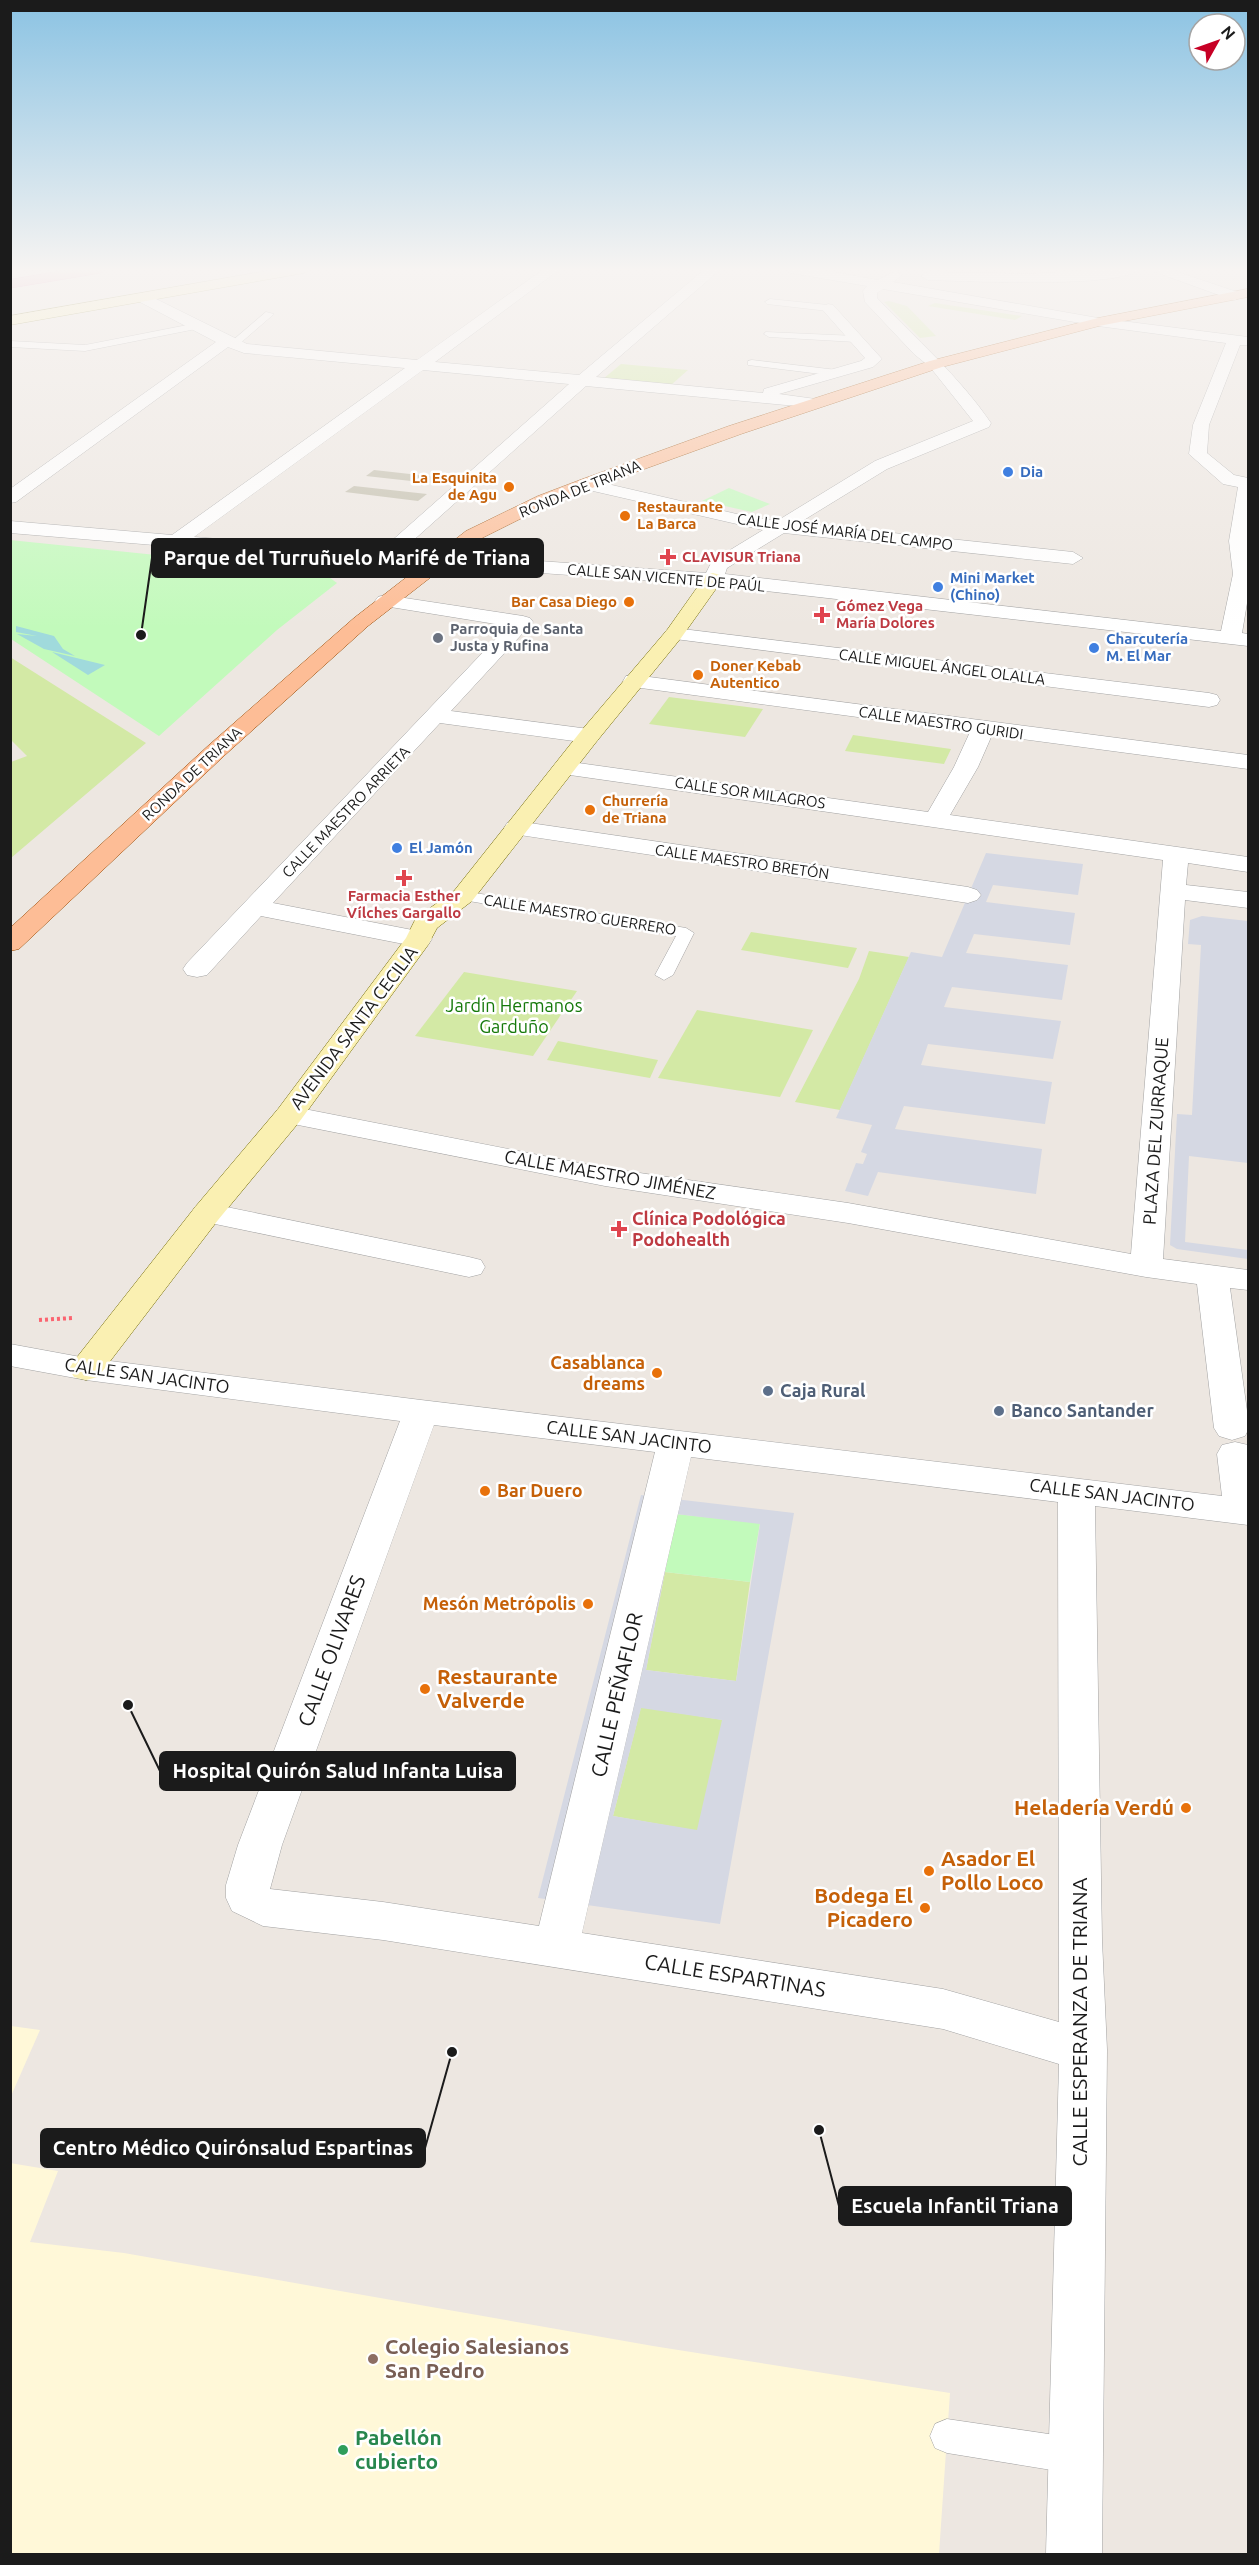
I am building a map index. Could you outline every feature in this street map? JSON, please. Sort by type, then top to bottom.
[{"type":"main road","name":"RONDA DE TRIANA","points":[[10,943],[217,750],[385,601],[473,535],[544,500],[586,484],[735,429],[861,389]]},
{"type":"street","points":[[10,498],[165,389]]},
{"type":"street","points":[[176,541],[387,389]]},
{"type":"street","points":[[383,558],[572,389]]},
{"type":"street","points":[[670,389],[817,403]]},
{"type":"street","points":[[754,397],[783,389]]},
{"type":"street","points":[[712,579],[719,565],[881,465],[983,423],[956,389]]},
{"type":"street","points":[[1219,389],[1201,425],[1198,454],[1229,480],[1248,483],[1239,541],[1243,574],[1239,640]]},
{"type":"street","name":"CALLE JOSÉ MARÍA DEL CAMPO","points":[[586,484],[741,521],[780,527],[1072,558]]},
{"type":"street","name":"CALLE SAN VICENTE DE PAÚL","points":[[10,527],[383,558],[432,565],[484,563],[712,579],[1239,640]]},
{"type":"street","name":"AVENIDA SANTA CECILIA","points":[[86,1369],[207,1213],[289,1115],[419,939],[425,924],[463,896],[589,736],[674,634],[712,579]]},
{"type":"street","name":"CALLE MAESTRO ARRIETA","points":[[196,969],[437,716],[523,622],[385,601]]},
{"type":"street","name":"CALLE MIGUEL ÁNGEL OLALLA","points":[[674,634],[1209,700]]},
{"type":"street","name":"CALLE MAESTRO GURIDI","points":[[634,681],[983,729],[1248,762]]},
{"type":"street","points":[[437,716],[589,736]]},
{"type":"street","points":[[945,820],[983,729]]},
{"type":"street","name":"CALLE SOR MILAGROS","points":[[564,768],[945,820],[1003,834],[1248,859]]},
{"type":"street","name":"CALLE MAESTRO BRETÓN","points":[[516,828],[968,896]]},
{"type":"street","name":"PLAZA DEL ZURRAQUE","points":[[1146,1267],[1176,853]]},
{"type":"street","points":[[1174,891],[1248,900]]},
{"type":"street","points":[[255,907],[419,939]]},
{"type":"street","name":"CALLE MAESTRO JIMÉNEZ","points":[[289,1115],[605,1177],[853,1203],[1146,1267]]},
{"type":"street","points":[[207,1213],[468,1267]]},
{"type":"street","points":[[1146,1267],[1248,1280]]},
{"type":"street","points":[[1212,1275],[1233,1441],[1246,1512]]},
{"type":"street","name":"CALLE SAN JACINTO","points":[[10,1355],[86,1369],[422,1412],[1246,1512]]},
{"type":"street","name":"CALLE OLIVARES","points":[[383,1921],[263,1907],[249,1898],[248,1885],[264,1834],[422,1412]]},
{"type":"street","name":"CALLE PEÑAFLOR","points":[[556,1948],[676,1442]]},
{"type":"street","name":"CALLE ESPERANZA DE TRIANA","points":[[1074,2554],[1083,2050],[1079,1940],[1079,1601],[1076,1490]]},
{"type":"street","name":"CALLE ESPARTINAS","points":[[383,1921],[943,2009],[1083,2050]]},
{"type":"lane","name":"CALLE MAESTRO GUERRERO","points":[[463,896],[686,933],[664,975]]},
{"type":"lane","points":[[947,2436],[1077,2456]]},
{"type":"path","points":[[35,1321],[82,1317]]},
{"type":"shaded area","points":[[374,470],[446,478],[438,484],[366,476]]},
{"type":"shaded area","points":[[354,486],[427,494],[418,501],[345,492]]},
{"type":"shaded area","points":[[986,853],[1083,864],[1078,895],[993,885],[986,902],[1075,913],[1070,945],[974,934],[966,953],[1068,965],[1062,1000],[952,987],[944,1007],[1061,1021],[1053,1059],[928,1044],[921,1065],[1052,1082],[1045,1124],[904,1106],[895,1129],[1042,1149],[1036,1194],[878,1172],[868,1196],[845,1191],[856,1163],[863,1164],[867,1154],[861,1152],[872,1125],[836,1118],[911,952],[942,957]]},
{"type":"shaded area","points":[[1202,916],[1248,921],[1248,1163],[1189,1156],[1185,1242],[1248,1250],[1248,1259],[1177,1249],[1170,1245],[1177,1114],[1192,1115],[1201,945],[1188,944],[1190,920]]},
{"type":"shaded area","points":[[641,1495],[794,1513],[720,1924],[538,1898]],"holes":[[[676,1514],[760,1524],[736,1681],[646,1670]],[[641,1708],[722,1720],[697,1830],[613,1816]]]},
{"type":"shaded area","points":[[10,2026],[40,2030],[11,2096]]},
{"type":"shaded area","name":"Colegio Salesianos San Pedro","points":[[10,2163],[58,2171],[30,2242],[124,2253],[653,2346],[950,2393],[939,2554],[11,2554]]},
{"type":"green space","points":[[729,488],[770,504],[752,512],[702,501]]},
{"type":"green space","points":[[10,540],[322,572],[337,583],[277,630],[159,736],[11,639]]},
{"type":"green space","points":[[10,657],[146,743],[11,858],[11,762],[27,756],[11,740]]},
{"type":"green space","points":[[669,697],[763,709],[745,737],[649,724]]},
{"type":"green space","points":[[853,735],[951,749],[944,764],[845,751]]},
{"type":"green space","points":[[751,932],[857,948],[848,968],[741,950]]},
{"type":"green space","points":[[869,951],[909,957],[840,1110],[795,1102],[859,979]]},
{"type":"green space","name":"Jardín Hermanos Garduño","points":[[464,972],[577,991],[533,1056],[415,1036]]},
{"type":"green space","points":[[697,1010],[813,1030],[780,1097],[658,1078]]},
{"type":"green space","points":[[558,1041],[658,1060],[650,1078],[547,1060]]},
{"type":"green space","points":[[676,1514],[760,1523],[750,1582],[665,1572]]},
{"type":"green space","points":[[665,1572],[750,1582],[736,1681],[646,1670]]},
{"type":"green space","points":[[641,1707],[723,1720],[698,1831],[613,1816]]},
{"type":"water","points":[[16,626],[54,636],[63,649],[75,656],[44,649],[17,634],[37,636],[16,632]]},
{"type":"water","points":[[52,652],[105,665],[88,675]]},
{"type":"place","name":"Dia","points":[[1008,472]]},
{"type":"place","name":"La Esquinita de Agu","points":[[509,487]]},
{"type":"place","name":"Restaurante La Barca","points":[[625,516]]},
{"type":"place","name":"CLAVISUR Triana","points":[[668,557]]},
{"type":"place","name":"Mini Market (Chino)","points":[[938,587]]},
{"type":"place","name":"Bar Casa Diego","points":[[629,602]]},
{"type":"place","name":"Gómez Vega María Dolores","points":[[822,615]]},
{"type":"place","name":"Parque del Turruñuelo Marifé de Triana","points":[[141,635]]},
{"type":"place","name":"Parroquia de Santa Justa y Rufina","points":[[438,638]]},
{"type":"place","name":"Charcutería M. El Mar","points":[[1094,648]]},
{"type":"place","name":"Doner Kebab Autentico","points":[[698,675]]},
{"type":"place","name":"Churrería de Triana","points":[[590,810]]},
{"type":"place","name":"El Jamón","points":[[397,848]]},
{"type":"place","name":"Farmacia Esther Vílches Gargallo","points":[[404,878]]},
{"type":"place","name":"Clínica Podológica Podohealth","points":[[619,1229]]},
{"type":"place","name":"Casablanca dreams","points":[[657,1373]]},
{"type":"place","name":"Caja Rural","points":[[768,1391]]},
{"type":"place","name":"Banco Santander","points":[[999,1411]]},
{"type":"place","name":"Bar Duero","points":[[485,1491]]},
{"type":"place","name":"Mesón Metrópolis","points":[[588,1604]]},
{"type":"place","name":"Restaurante Valverde","points":[[425,1689]]},
{"type":"place","name":"Hospital Quirón Salud Infanta Luisa","points":[[128,1705]]},
{"type":"place","name":"Heladería Verdú","points":[[1186,1808]]},
{"type":"place","name":"Asador El Pollo Loco","points":[[929,1871]]},
{"type":"place","name":"Bodega El Picadero","points":[[925,1908]]},
{"type":"place","name":"Centro Médico Quirónsalud Espartinas","points":[[452,2052]]},
{"type":"place","name":"Escuela Infantil Triana","points":[[819,2130]]},
{"type":"place","name":"Colegio Salesianos San Pedro","points":[[373,2359]]},
{"type":"place","name":"Pabellón cubierto","points":[[343,2450]]}]
